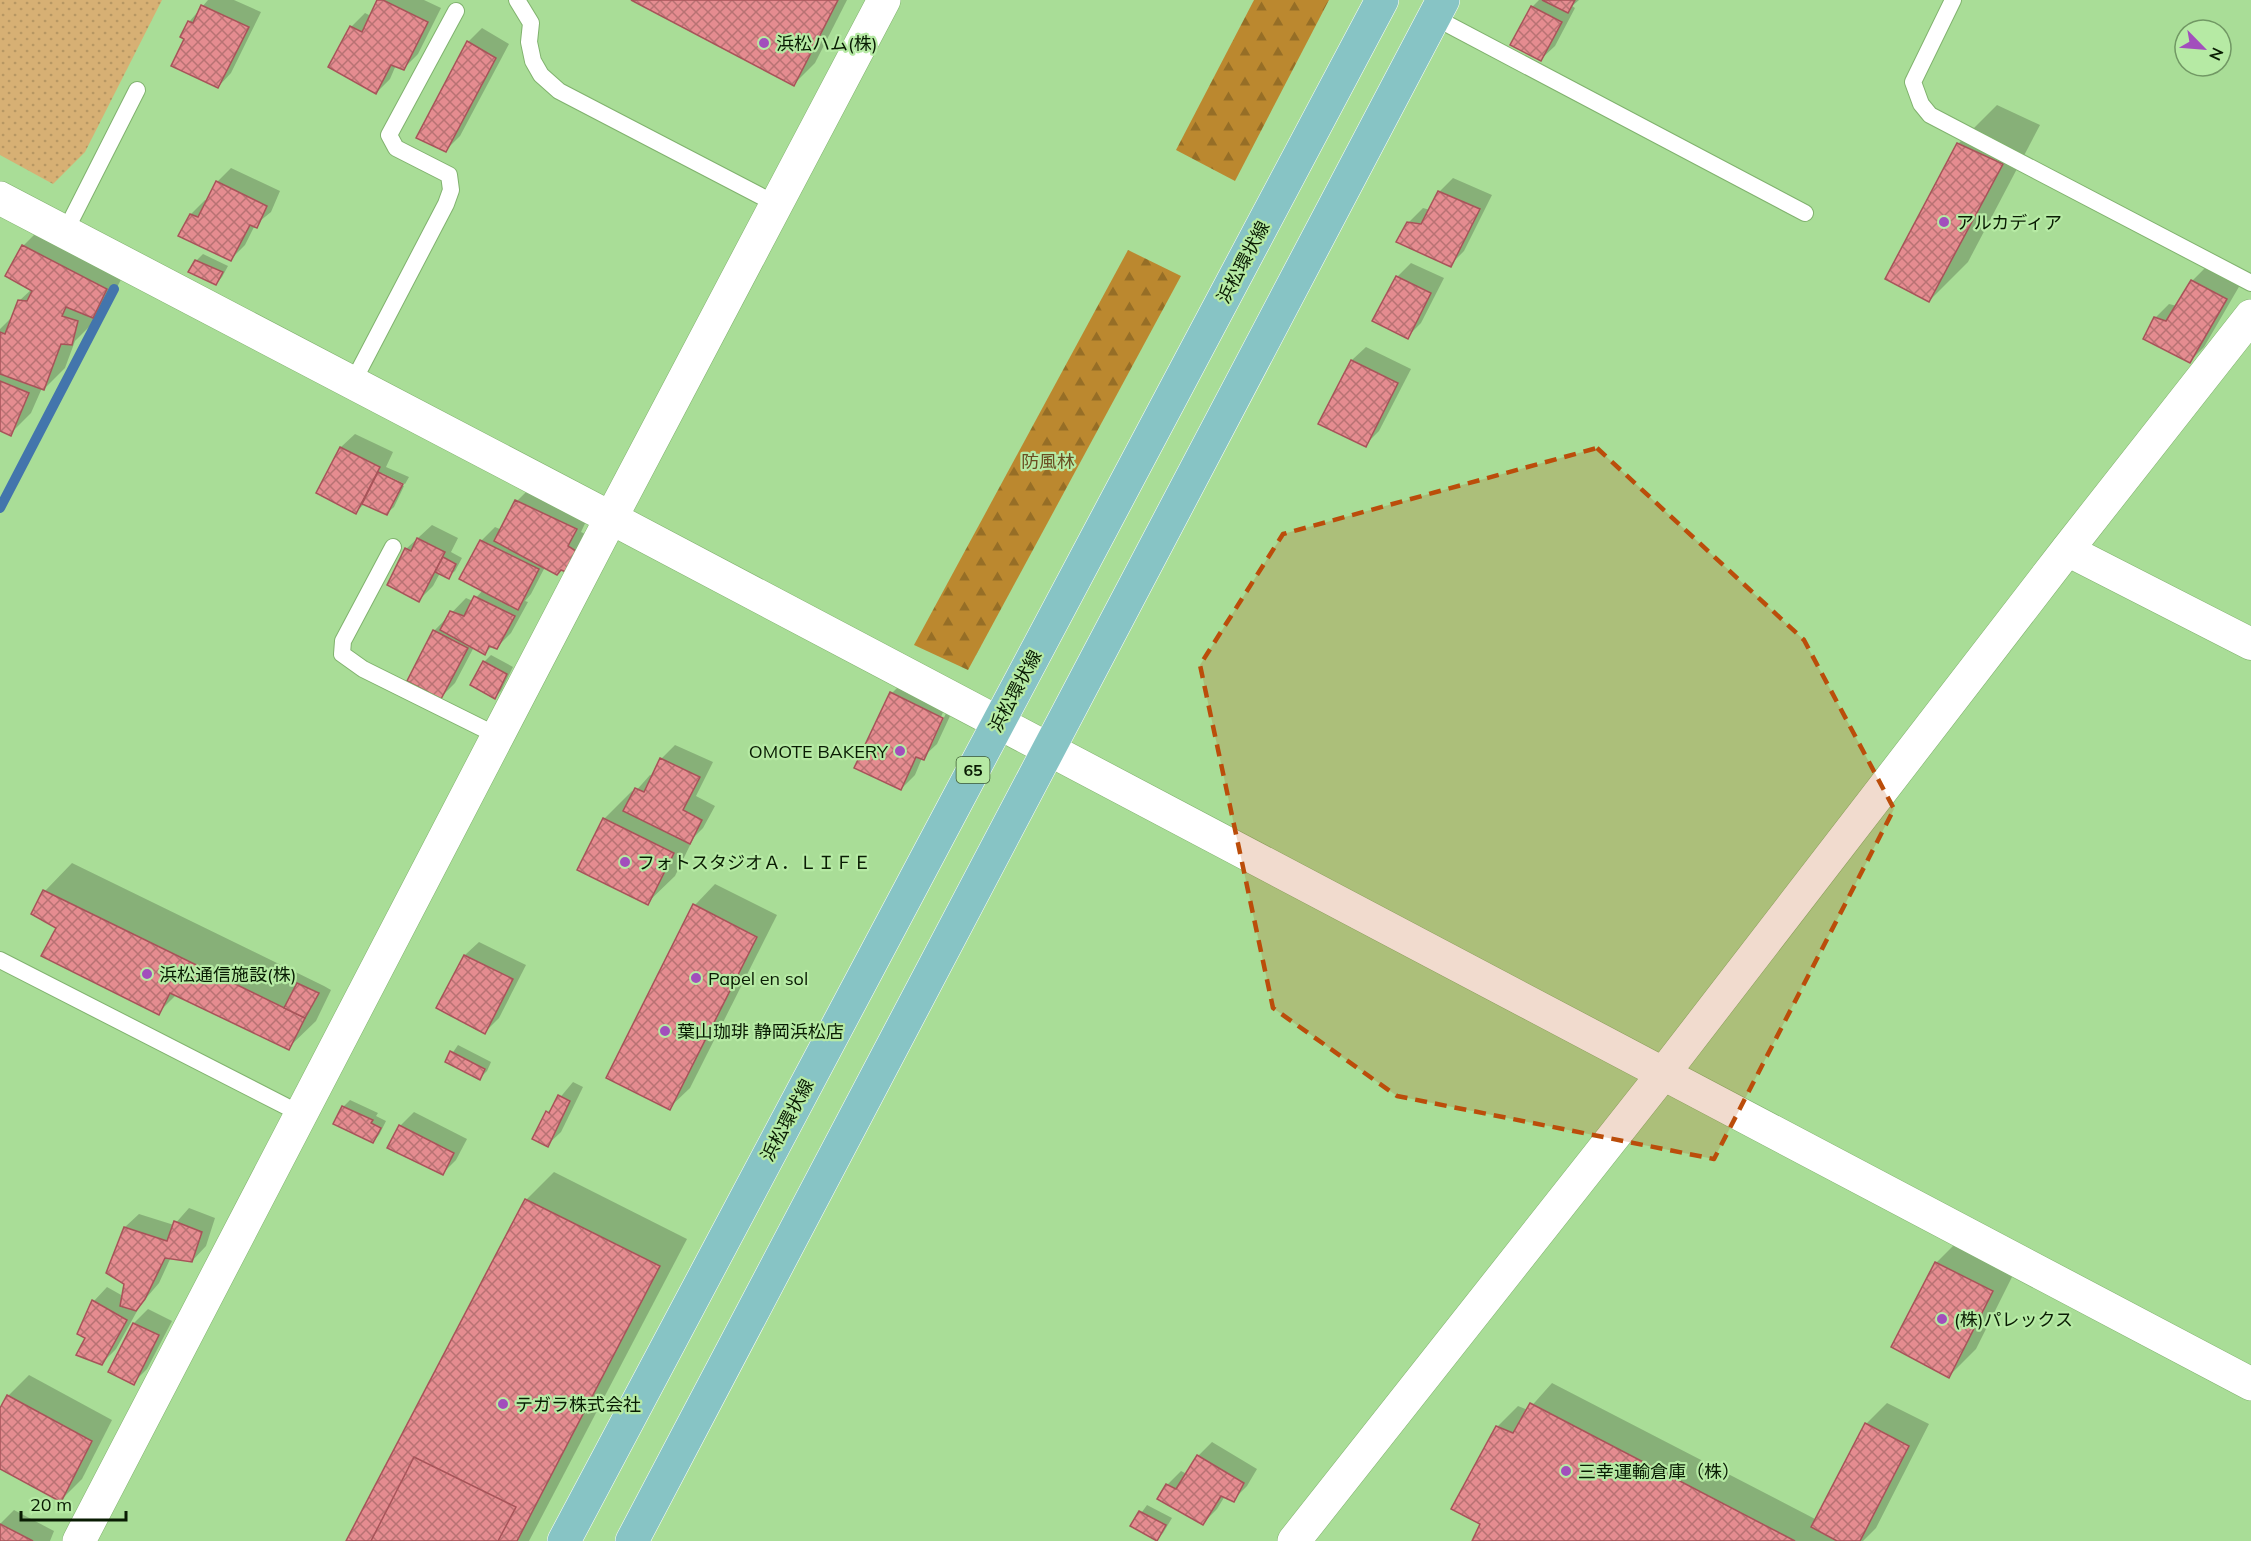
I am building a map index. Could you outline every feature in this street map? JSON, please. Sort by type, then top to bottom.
[{"type":"main road","name":"浜松環状線","points":[[564,1541],[1382,0]]},
{"type":"main road","points":[[632,1541],[1439,8]]},
{"type":"street","points":[[79,1541],[611,518],[884,0]]},
{"type":"street","points":[[0,198],[2251,1384]]},
{"type":"street","points":[[1294,1541],[1663,1074],[2067,550],[2251,316]]},
{"type":"street","points":[[2067,550],[2251,644]]},
{"type":"lane","points":[[517,0],[531,23],[529,42],[533,61],[542,75],[559,91],[776,204]]},
{"type":"lane","points":[[1953,0],[1913,82],[1921,104],[1930,115],[2251,283]]},
{"type":"lane","points":[[1439,8],[1805,213]]},
{"type":"lane","points":[[353,382],[446,204],[451,190],[448,175],[396,148],[390,135],[456,11]]},
{"type":"lane","points":[[65,232],[137,90]]},
{"type":"lane","points":[[393,547],[343,641],[342,654],[363,669],[498,736]]},
{"type":"lane","points":[[0,960],[301,1114]]},
{"type":"highlighted area","points":[[1597,448],[1804,640],[1894,809],[1714,1159],[1397,1096],[1273,1008],[1200,665],[1283,534]]},
{"type":"shaded area","points":[[0,0],[162,0],[85,152],[53,184],[0,155]]},
{"type":"green space","points":[[1254,0],[1329,0],[1235,181],[1176,150]]},
{"type":"green space","name":"防風林","points":[[1128,250],[1181,276],[968,670],[914,645]]},
{"type":"building","points":[[377,0],[383,0],[428,22],[404,70],[391,65],[376,94],[328,67],[350,26],[362,32]]},
{"type":"building","name":"浜松ハム(株)","points":[[631,0],[838,0],[794,86]]},
{"type":"building","points":[[1542,0],[1575,0],[1568,13]]},
{"type":"building","points":[[201,5],[249,27],[218,88],[171,66],[184,39],[180,37],[188,21],[193,23]]},
{"type":"building","points":[[1531,6],[1562,22],[1541,61],[1510,45]]},
{"type":"building","points":[[467,41],[496,58],[446,152],[416,138]]},
{"type":"building","name":"アルカディア","points":[[1957,143],[2003,164],[1929,302],[1885,279]]},
{"type":"building","points":[[216,181],[267,206],[257,228],[250,225],[231,261],[178,236],[190,214],[198,217]]},
{"type":"building","points":[[1438,191],[1480,209],[1451,267],[1396,242],[1407,222],[1421,224]]},
{"type":"building","points":[[22,245],[107,289],[93,318],[66,307],[62,316],[78,321],[72,345],[61,344],[44,390],[0,374],[0,332],[5,334],[18,300],[27,301],[32,291],[5,276]]},
{"type":"building","points":[[195,260],[223,272],[216,285],[188,272]]},
{"type":"building","points":[[1396,276],[1431,293],[1408,339],[1372,321]]},
{"type":"building","points":[[2191,280],[2227,299],[2190,363],[2143,339],[2154,317],[2166,321]]},
{"type":"building","points":[[1351,360],[1398,383],[1366,447],[1318,424]]},
{"type":"building","points":[[0,381],[29,393],[11,436],[0,431]]},
{"type":"building","points":[[340,447],[380,467],[356,514],[316,493]]},
{"type":"building","points":[[378,472],[403,484],[387,515],[362,504]]},
{"type":"building","points":[[515,500],[577,529],[568,546],[576,551],[566,572],[561,570],[557,575],[494,541]]},
{"type":"building","points":[[417,538],[445,552],[419,602],[387,585],[405,548],[411,551]]},
{"type":"building","points":[[480,540],[539,569],[518,610],[459,579]]},
{"type":"building","points":[[443,557],[456,564],[449,579],[435,572]]},
{"type":"building","points":[[474,596],[515,616],[497,649],[489,646],[485,655],[440,630],[450,611],[464,616]]},
{"type":"building","points":[[433,630],[468,648],[441,699],[407,681]]},
{"type":"building","points":[[483,661],[507,674],[495,699],[470,685]]},
{"type":"building","points":[[890,692],[943,718],[924,760],[916,757],[901,790],[854,768]]},
{"type":"building","points":[[660,758],[700,777],[683,810],[702,820],[690,844],[623,811],[635,788],[644,792]]},
{"type":"building","name":"フォトスタジオＡ．ＬＩＦＥ","points":[[603,818],[674,853],[648,905],[577,870]]},
{"type":"building","name":"浜松通信施設(株)","points":[[43,890],[305,1018],[289,1050],[170,993],[159,1015],[41,956],[56,928],[31,914]]},
{"type":"building","points":[[693,904],[757,937],[670,1110],[606,1078]]},
{"type":"building","points":[[464,955],[513,979],[485,1034],[436,1008]]},
{"type":"building","points":[[297,983],[319,993],[305,1018],[284,1008]]},
{"type":"building","points":[[450,1051],[485,1069],[480,1080],[445,1062]]},
{"type":"building","points":[[558,1095],[570,1101],[548,1147],[532,1139],[546,1111],[549,1113]]},
{"type":"building","points":[[342,1106],[373,1120],[371,1123],[381,1128],[373,1143],[333,1124]]},
{"type":"building","points":[[399,1125],[454,1153],[443,1175],[387,1148]]},
{"type":"building","name":"テガラ株式会社","points":[[525,1199],[660,1266],[517,1541],[346,1541]]},
{"type":"building","points":[[174,1221],[202,1232],[192,1262],[165,1258],[145,1299],[136,1311],[120,1306],[124,1284],[106,1273],[124,1227],[167,1241]]},
{"type":"building","name":"(株)パレックス","points":[[1935,1262],[1993,1291],[1949,1378],[1891,1347]]},
{"type":"building","points":[[92,1300],[127,1320],[102,1365],[76,1355],[85,1338],[77,1334]]},
{"type":"building","points":[[133,1323],[159,1335],[134,1385],[108,1372]]},
{"type":"building","points":[[7,1395],[92,1441],[61,1502],[0,1469],[0,1408]]},
{"type":"building","name":"三幸運輸倉庫（株）","points":[[1530,1403],[1795,1541],[1472,1541],[1480,1524],[1451,1509],[1496,1426],[1513,1433]]},
{"type":"building","points":[[1865,1423],[1909,1446],[1860,1541],[1837,1541],[1811,1527]]},
{"type":"building","points":[[1197,1455],[1244,1483],[1234,1502],[1221,1496],[1203,1525],[1157,1499],[1166,1484],[1176,1489]]},
{"type":"building","points":[[414,1457],[516,1507],[498,1541],[371,1541]]},
{"type":"building","points":[[1139,1511],[1166,1525],[1157,1541],[1130,1526]]},
{"type":"building","points":[[0,1524],[33,1541],[0,1541]]},
{"type":"waterway","points":[[0,508],[114,289]]},
{"type":"place","name":"浜松ハム(株)","points":[[764,43]]},
{"type":"place","name":"アルカディア","points":[[1944,222]]},
{"type":"place","name":"OMOTE BAKERY","points":[[900,751]]},
{"type":"place","name":"フォトスタジオＡ．ＬＩＦＥ","points":[[625,862]]},
{"type":"place","name":"浜松通信施設(株)","points":[[147,974]]},
{"type":"place","name":"Papel en sol","points":[[696,978]]},
{"type":"place","name":"葉山珈琲 静岡浜松店","points":[[665,1031]]},
{"type":"place","name":"(株)パレックス","points":[[1942,1319]]},
{"type":"place","name":"テガラ株式会社","points":[[503,1404]]},
{"type":"place","name":"三幸運輸倉庫（株）","points":[[1566,1471]]}]
